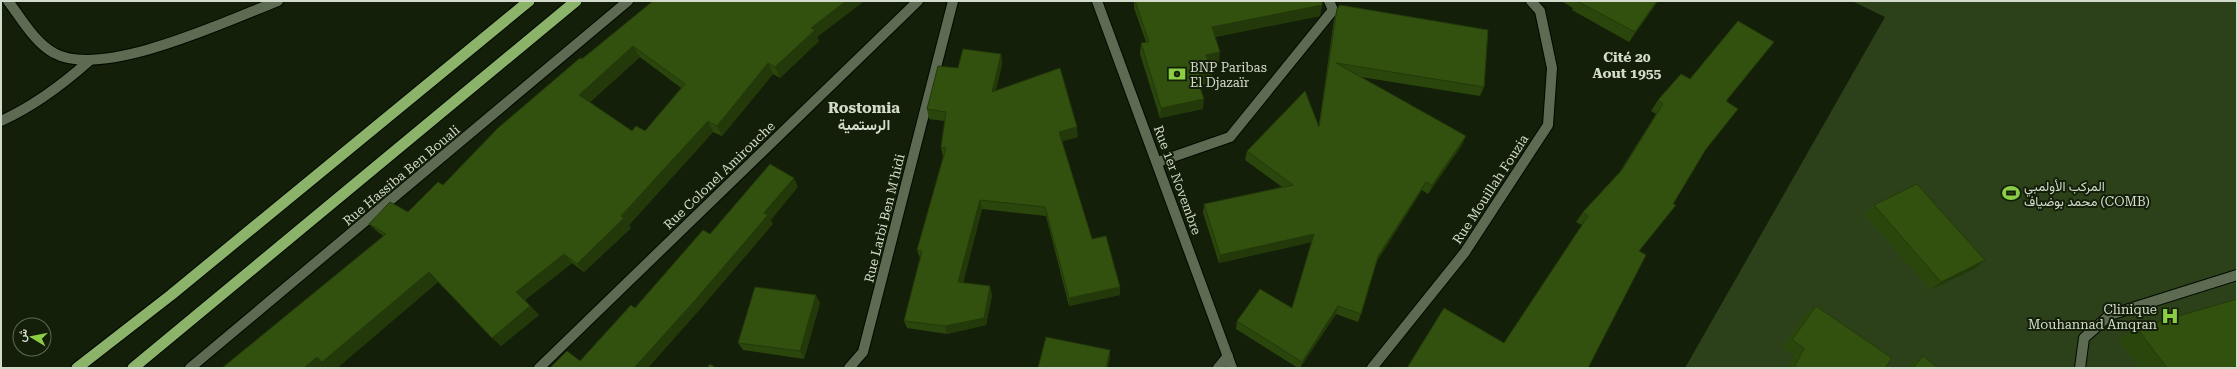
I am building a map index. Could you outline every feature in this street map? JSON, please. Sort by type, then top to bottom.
[{"type":"highway","points":[[77,368],[171,295],[529,1]]},
{"type":"highway","points":[[133,368],[576,1]]},
{"type":"street","points":[[8,1],[43,46],[55,54],[65,58],[89,61],[119,57],[180,38],[278,1]]},
{"type":"street","name":"Rue Hassiba Ben Bouali","points":[[190,368],[628,1]]},
{"type":"street","name":"Rue Colonel Amirouche","points":[[539,368],[918,1]]},
{"type":"street","name":"Rue Larbi Ben M'hidi","points":[[849,368],[863,352],[954,1]]},
{"type":"street","name":"Rue 1er Novembre","points":[[1098,1],[1232,368]]},
{"type":"street","points":[[1158,162],[1230,137],[1333,10],[1329,1]]},
{"type":"street","name":"Rue Mouillah Fouzia","points":[[1372,368],[1465,252],[1548,125],[1552,68],[1540,11],[1531,1]]},
{"type":"street","points":[[1,121],[32,105],[56,89],[89,61]]},
{"type":"street","points":[[2080,368],[2084,338],[2110,315],[2237,275]]},
{"type":"street","points":[[1218,368],[1228,356]]},
{"type":"green space","name":"المركب الأولمبي محمد بوضياف (COMB)","points":[[1852,1],[2237,1],[2237,368],[1685,368],[1885,17]]},
{"type":"building","points":[[653,1],[846,1],[811,28],[815,30],[775,67],[768,63],[717,126],[708,121],[621,216],[624,218],[577,264],[564,254],[516,292],[530,306],[492,338],[429,272],[322,362],[317,357],[304,368],[222,368],[386,234],[369,224],[390,202],[408,212],[438,182],[443,185],[498,128],[580,58],[582,59]],"holes":[[[633,46],[685,84],[645,131],[636,126],[632,131],[579,95]]]},
{"type":"building","points":[[1135,1],[1315,1],[1322,2],[1322,5],[1212,27],[1220,52],[1206,55],[1212,72],[1196,76],[1204,99],[1161,108],[1141,43],[1149,42]]},
{"type":"building","points":[[1577,1],[1657,1],[1635,32]]},
{"type":"building","points":[[1340,5],[1488,30],[1484,87],[1336,63],[1466,136],[1432,185],[1426,182],[1378,256],[1361,314],[1338,306],[1302,362],[1237,321],[1260,289],[1292,308],[1314,234],[1220,255],[1204,204],[1293,185],[1247,151],[1305,91],[1319,127],[1337,9]]},
{"type":"building","points":[[1738,21],[1774,42],[1726,101],[1738,109],[1706,149],[1673,204],[1676,205],[1639,251],[1646,255],[1588,368],[1407,368],[1444,308],[1504,343],[1588,216],[1583,212],[1622,170],[1663,104],[1658,100],[1681,74],[1690,79]]},
{"type":"building","points":[[963,49],[1001,54],[992,92],[1060,68],[1077,127],[1059,132],[1092,239],[1106,236],[1120,287],[1069,298],[1045,207],[980,200],[958,282],[990,286],[984,318],[945,326],[904,321],[922,251],[917,250],[946,148],[941,147],[946,112],[927,109],[938,66],[958,68]]},
{"type":"building","points":[[770,164],[794,178],[764,213],[768,215],[697,298],[634,368],[550,368],[567,351],[580,361],[631,305],[635,308],[703,230],[710,234]]},
{"type":"building","points":[[1917,184],[1985,260],[1941,282],[1874,205]]},
{"type":"building","points":[[755,287],[816,295],[800,351],[738,343]]},
{"type":"building","points":[[2237,299],[2237,368],[2167,368],[2137,328]]},
{"type":"building","points":[[1816,306],[1892,358],[1885,368],[1794,368],[1804,348],[1792,340]]},
{"type":"building","points":[[1046,337],[1110,350],[1106,368],[1038,368]]},
{"type":"building","points":[[1923,356],[1938,368],[1913,368]]},
{"type":"building","points":[[710,364],[716,368],[707,368]]},
{"type":"place","name":"BNP Paribas El Djazaïr","points":[[1177,74]]},
{"type":"place","name":"المركب الأولمبي محمد بوضياف (COMB)","points":[[2011,193]]},
{"type":"place","name":"Clinique Mouhannad Amqran","points":[[2170,316]]},
{"type":"district","name":"Cité 20 Aout 1955","points":[[1627,66]]},
{"type":"district","name":"Rostomia الرستمية","points":[[864,116]]}]
